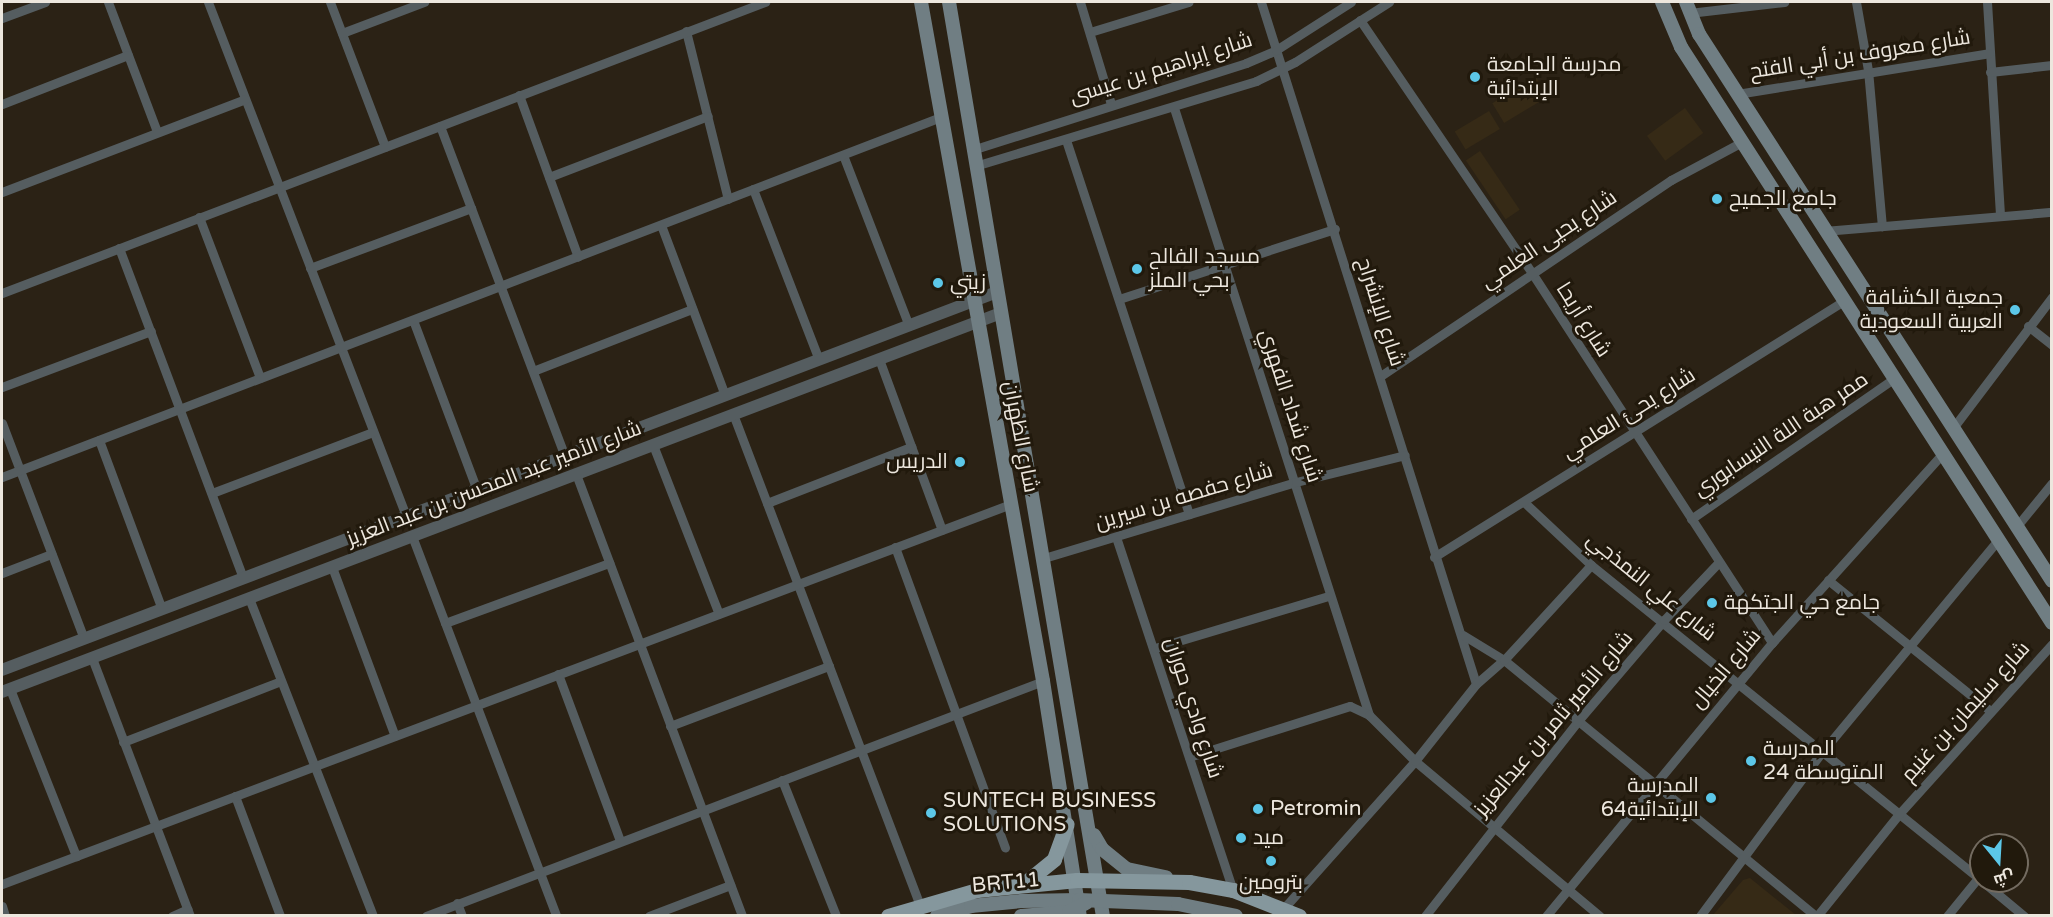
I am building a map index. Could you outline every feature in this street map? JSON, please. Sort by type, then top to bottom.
[{"type":"main road","name":"شارع الظهران","points":[[921,2],[1077,880],[1086,905]]},
{"type":"main road","name":"شارع الظهران","points":[[949,2],[972,150],[1098,880],[1086,905]]},
{"type":"main road","points":[[1662,2],[1678,41],[1892,380],[2052,622]]},
{"type":"main road","points":[[1688,7],[1737,94],[2052,581]]},
{"type":"main road","points":[[1025,883],[1054,858],[1067,824]]},
{"type":"main road","points":[[1089,825],[1102,849],[1127,869],[1233,890],[1299,915]]},
{"type":"main road","points":[[888,915],[920,903],[1025,883],[1077,880],[1189,882]]},
{"type":"main road","name":"BRT11","points":[[937,915],[971,906],[1022,901],[1086,905],[1187,905],[1236,915]]},
{"type":"main road","points":[[1021,915],[1063,913],[1086,905],[1103,915]]},
{"type":"street","points":[[2,18],[45,2]]},
{"type":"street","points":[[108,2],[158,132]]},
{"type":"street","points":[[208,2],[406,516]]},
{"type":"street","points":[[330,2],[385,147]]},
{"type":"street","points":[[342,33],[424,2]]},
{"type":"street","points":[[2,293],[686,32],[739,6],[765,2]]},
{"type":"street","points":[[1080,2],[1111,104]]},
{"type":"street","points":[[1090,33],[1189,2]]},
{"type":"street","name":"شارع الإنشراح","points":[[1261,2],[1382,375],[1434,557],[1463,635],[1476,684]]},
{"type":"street","name":"شارع إبراهيم بن عيسى","points":[[972,150],[1111,104],[1234,68],[1276,50],[1351,2]]},
{"type":"street","points":[[975,166],[1174,108],[1283,69],[1389,2]]},
{"type":"street","points":[[1688,7],[1784,2]]},
{"type":"street","points":[[1856,2],[1868,70],[1882,226]]},
{"type":"street","points":[[1986,2],[2000,216]]},
{"type":"street","name":"شارع أريحا","points":[[1360,20],[1532,273],[1633,433],[1772,643]]},
{"type":"street","points":[[686,32],[728,199]]},
{"type":"street","name":"شارع معروف بن أبي الفتح","points":[[1737,94],[1868,70],[1989,53]]},
{"type":"street","points":[[2,104],[128,55]]},
{"type":"street","points":[[1990,72],[2052,65]]},
{"type":"street","points":[[519,95],[578,256]]},
{"type":"street","points":[[2,192],[245,99]]},
{"type":"street","name":"شارع شداد الفهري","points":[[1174,108],[1296,482],[1328,596],[1369,716]]},
{"type":"street","points":[[549,177],[708,116]]},
{"type":"street","points":[[2,477],[941,117]]},
{"type":"street","points":[[440,126],[565,456]]},
{"type":"street","points":[[1066,140],[1189,514]]},
{"type":"street","name":"شارع يحيى العلمي","points":[[1382,375],[1671,180],[1742,142]]},
{"type":"street","points":[[843,155],[909,326]]},
{"type":"street","points":[[753,189],[819,360]]},
{"type":"street","points":[[310,268],[471,208]]},
{"type":"street","points":[[1824,231],[2052,212]]},
{"type":"street","points":[[200,217],[260,378]]},
{"type":"street","points":[[660,225],[725,395]]},
{"type":"street","points":[[1119,299],[1335,230]]},
{"type":"street","points":[[119,248],[243,578]]},
{"type":"street","name":"شارع الأمير عبد المحسن بن عبد العزيز","points":[[2,670],[997,292]]},
{"type":"street","points":[[1953,428],[2052,297]]},
{"type":"street","name":"شارع يحئ العلمي","points":[[1434,557],[1843,301]]},
{"type":"street","points":[[533,371],[692,309]]},
{"type":"street","name":"شارع الأمير عبد المحسن بن عبد العزيز","points":[[6,691],[1000,313]]},
{"type":"street","points":[[413,320],[477,490]]},
{"type":"street","points":[[2028,327],[2052,345]]},
{"type":"street","points":[[2,387],[151,330]]},
{"type":"street","points":[[879,359],[942,530]]},
{"type":"street","name":"ممر هبة اللة النيسابوري","points":[[1690,519],[1892,380]]},
{"type":"street","points":[[733,414],[920,903]]},
{"type":"street","points":[[2,423],[84,639]]},
{"type":"street","points":[[212,493],[373,432]]},
{"type":"street","points":[[99,440],[162,609]]},
{"type":"street","points":[[652,445],[718,614]]},
{"type":"street","points":[[767,503],[911,447]]},
{"type":"street","name":"شارع الخيال","points":[[1546,915],[1652,783],[1772,643],[1942,454]]},
{"type":"street","name":"شارع حفصه بن سيرين","points":[[1044,558],[1296,482],[1405,455]]},
{"type":"street","points":[[576,474],[742,915]]},
{"type":"street","points":[[2017,526],[2052,483]]},
{"type":"street","name":"شارع علي النمذجي","points":[[1524,502],[1591,565],[1664,620],[1969,871]]},
{"type":"street","points":[[2,884],[1011,504]]},
{"type":"street","points":[[412,536],[556,915]]},
{"type":"street","name":"شارع وادي حوران","points":[[1116,537],[1155,648],[1233,890]]},
{"type":"street","points":[[1700,915],[1724,886],[1743,855],[1822,752],[1998,540]]},
{"type":"street","points":[[895,547],[1005,847]]},
{"type":"street","points":[[2,573],[51,554]]},
{"type":"street","name":"شارع الأمير ثامر بن عبدالعزيز","points":[[1425,915],[1494,824],[1577,722],[1664,620],[1719,562]]},
{"type":"street","points":[[445,623],[609,563]]},
{"type":"street","points":[[1284,908],[1415,761],[1476,684],[1504,660],[1591,565]]},
{"type":"street","points":[[332,567],[395,736]]},
{"type":"street","points":[[1828,580],[1989,710]]},
{"type":"street","points":[[1155,648],[1328,596]]},
{"type":"street","points":[[249,598],[373,915]]},
{"type":"street","points":[[1463,635],[1504,660],[1577,722],[1817,915]]},
{"type":"street","name":"شارع سليمان بن غنيم","points":[[1817,915],[1899,814],[1989,710],[2052,644]]},
{"type":"street","points":[[92,658],[189,912],[172,915]]},
{"type":"street","points":[[670,726],[829,666]]},
{"type":"street","points":[[558,675],[620,841]]},
{"type":"street","points":[[123,742],[281,681]]},
{"type":"street","points":[[426,915],[1043,681]]},
{"type":"street","points":[[6,691],[76,856]]},
{"type":"street","name":"شارع شداد الفهري","points":[[1189,757],[1350,706],[1369,716],[1415,761],[1494,824],[1566,889],[1600,915]]},
{"type":"street","points":[[782,780],[836,915]]},
{"type":"street","points":[[235,796],[280,915]]},
{"type":"street","points":[[650,915],[730,885]]},
{"type":"street","points":[[1947,915],[1969,892]]},
{"type":"street","name":"شارع علي النمذجي","points":[[1996,893],[2024,915]]},
{"type":"street","points":[[457,903],[462,915]]},
{"type":"street","points":[[2,906],[5,915]]},
{"type":"shaded area","points":[[1536,77],[1548,97],[1504,123],[1492,103]]},
{"type":"shaded area","points":[[1685,108],[1703,133],[1665,161],[1647,136]]},
{"type":"shaded area","points":[[1489,111],[1500,129],[1466,150],[1455,132]]},
{"type":"shaded area","points":[[1480,151],[1520,210],[1506,219],[1466,161]]},
{"type":"shaded area","points":[[1750,878],[1796,915],[1713,915],[1743,880]]},
{"type":"place","name":"مدرسة الجامعة الإبتدائية","points":[[1475,77]]},
{"type":"place","name":"جامع الجميح","points":[[1717,199]]},
{"type":"place","name":"مسجد الفالح بحي الملز","points":[[1137,269]]},
{"type":"place","name":"زيتي","points":[[938,283]]},
{"type":"place","name":"جمعية الكشافة العربية السعودية","points":[[2015,310]]},
{"type":"place","name":"الدريس","points":[[960,462]]},
{"type":"place","name":"جامع حي الجتكهة","points":[[1712,603]]},
{"type":"place","name":"المدرسة المتوسطة 24","points":[[1751,761]]},
{"type":"place","name":"المدرسة الإبتدائية64","points":[[1711,798]]},
{"type":"place","name":"Petromin","points":[[1258,809]]},
{"type":"place","name":"SUNTECH BUSINESS SOLUTIONS","points":[[931,813]]},
{"type":"place","name":"ميد","points":[[1241,838]]},
{"type":"place","name":"بترومين","points":[[1271,861]]}]
